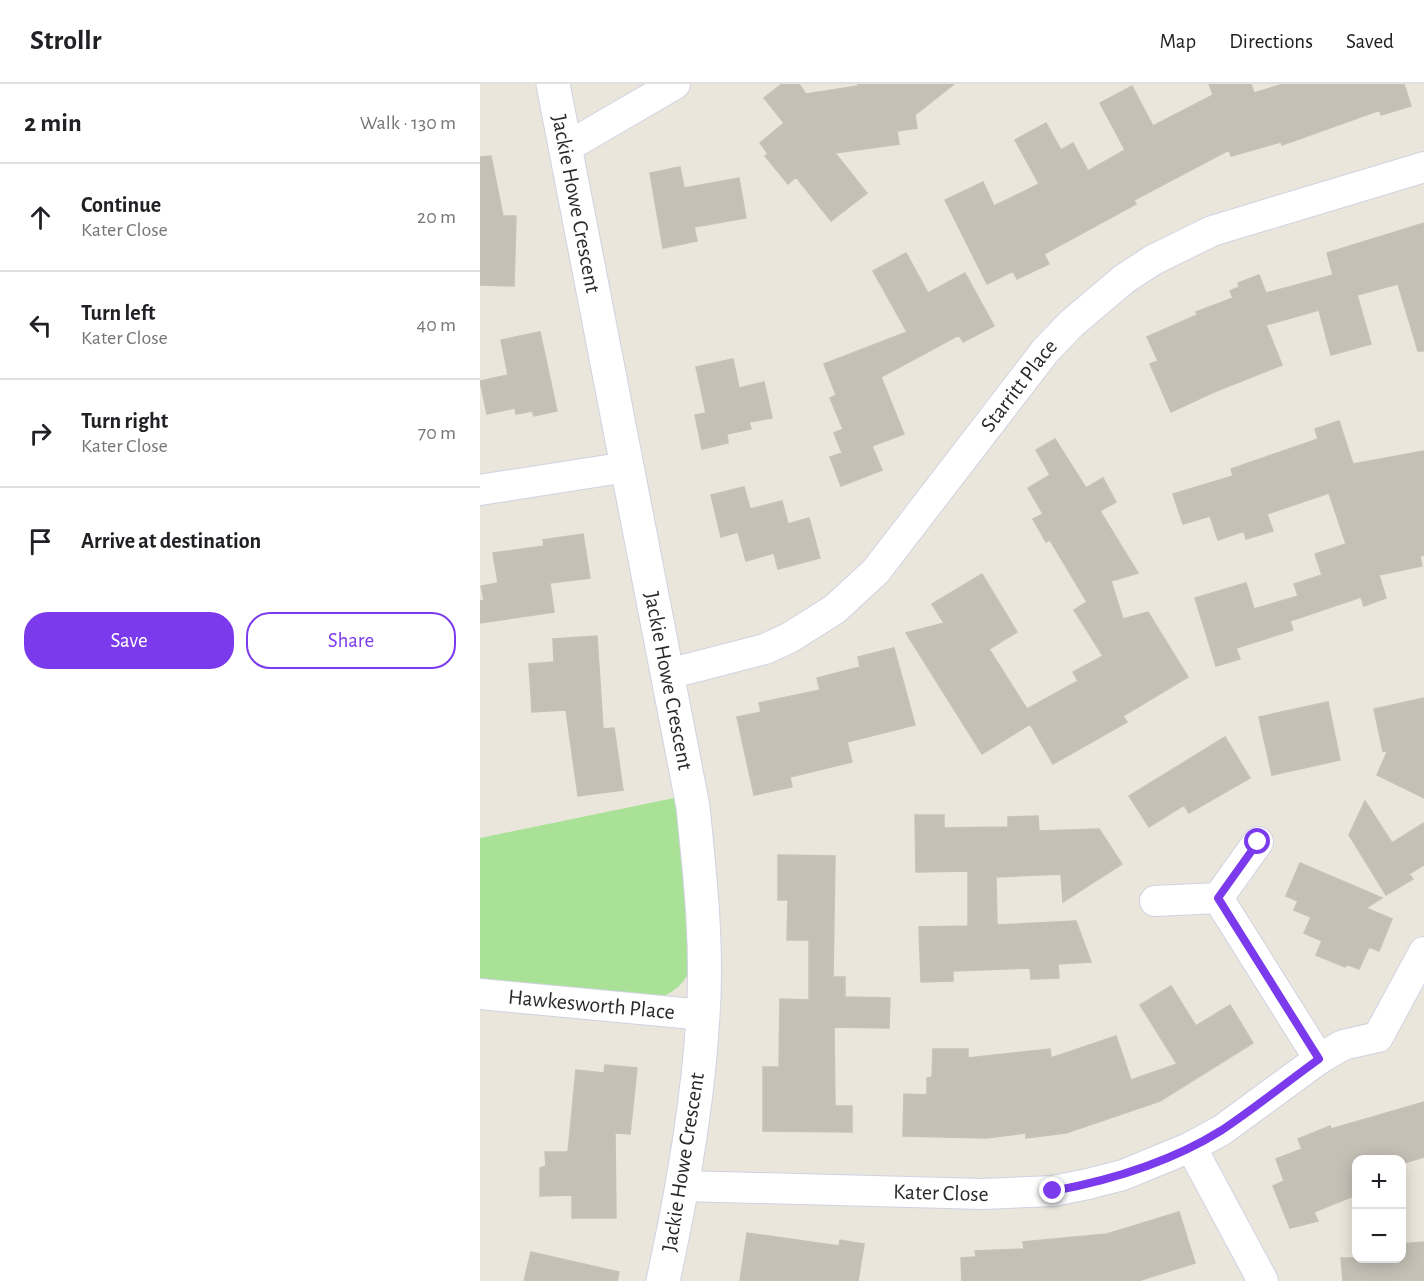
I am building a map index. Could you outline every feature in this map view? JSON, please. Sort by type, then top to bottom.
[{"type":"street","name":"Jackie Howe Crescent","points":[[553,84],[693,807],[703,898],[704,1015],[683,1186],[663,1281]]},
{"type":"street","points":[[565,148],[675,84]]},
{"type":"street","name":"Starritt Place","points":[[668,674],[765,649],[789,638],[835,609],[876,571],[1046,350],[1071,324],[1124,279],[1153,260],[1212,231],[1424,167]]},
{"type":"street","points":[[480,490],[627,466]]},
{"type":"street","points":[[1218,898],[1258,842]]},
{"type":"street","points":[[1155,901],[1218,898]]},
{"type":"street","points":[[1218,898],[1319,1059]]},
{"type":"street","name":"Kater Close","points":[[683,1186],[982,1194],[1053,1191],[1123,1175],[1191,1147],[1222,1130],[1319,1059],[1343,1045],[1378,1037],[1424,952]]},
{"type":"street","name":"Hawkesworth Place","points":[[480,994],[704,1015]]},
{"type":"street","points":[[1191,1147],[1263,1281]]},
{"type":"green space","points":[[679,797],[690,970],[678,987],[659,998],[480,982],[480,838]]},
{"type":"building","points":[[782,84],[799,84],[806,94],[858,86],[858,84],[954,84],[915,115],[917,128],[897,131],[899,144],[835,153],[867,193],[831,221],[796,177],[788,184],[765,156],[768,154],[760,143],[784,123],[764,98]]},
{"type":"building","points":[[1209,84],[1251,84],[1254,93],[1283,84],[1404,84],[1411,106],[1381,115],[1380,110],[1282,145],[1281,142],[1231,156],[1229,150],[1134,200],[1136,204],[1044,254],[1049,264],[1017,279],[1013,271],[987,284],[945,200],[983,182],[994,206],[1039,184],[1015,140],[1046,123],[1061,150],[1073,143],[1088,171],[1125,150],[1100,103],[1132,86],[1153,126],[1213,95]]},
{"type":"building","points":[[491,156],[503,216],[516,216],[514,286],[480,285],[480,157]]},
{"type":"building","points":[[680,167],[684,188],[739,178],[746,218],[694,227],[697,241],[663,248],[650,173]]},
{"type":"building","points":[[1424,223],[1424,351],[1418,351],[1398,284],[1357,295],[1371,344],[1331,355],[1319,310],[1266,325],[1282,365],[1171,412],[1150,364],[1158,361],[1147,337],[1197,315],[1196,312],[1233,298],[1230,291],[1239,287],[1238,283],[1259,275],[1266,293],[1333,275],[1327,253]]},
{"type":"building","points":[[906,253],[928,293],[965,273],[994,326],[963,342],[959,335],[881,377],[904,434],[872,446],[882,470],[841,486],[830,457],[842,453],[834,433],[843,429],[830,398],[836,395],[824,364],[907,332],[873,271]]},
{"type":"building","points":[[540,332],[557,411],[534,416],[532,411],[516,414],[515,408],[487,414],[480,381],[508,375],[501,340]]},
{"type":"building","points":[[733,359],[739,388],[764,382],[772,418],[749,422],[751,429],[727,434],[728,443],[702,449],[695,415],[706,413],[696,367]]},
{"type":"building","points":[[1339,421],[1353,464],[1424,451],[1424,555],[1420,556],[1422,566],[1379,575],[1386,598],[1364,606],[1361,597],[1290,621],[1293,630],[1236,648],[1240,659],[1216,666],[1195,598],[1246,583],[1254,609],[1298,596],[1294,584],[1322,575],[1315,554],[1346,544],[1329,493],[1267,514],[1273,531],[1246,539],[1244,531],[1218,540],[1210,516],[1183,524],[1173,494],[1233,476],[1231,469],[1318,439],[1315,429]]},
{"type":"building","points":[[1055,439],[1086,488],[1103,478],[1116,502],[1100,511],[1138,573],[1111,581],[1123,619],[1148,612],[1188,677],[1123,716],[1127,722],[1053,764],[1030,724],[982,754],[906,633],[944,623],[932,604],[982,574],[1017,632],[989,649],[1027,709],[1078,681],[1073,672],[1103,656],[1074,610],[1087,602],[1050,540],[1046,542],[1033,519],[1043,514],[1028,488],[1050,475],[1036,450]]},
{"type":"building","points":[[744,487],[750,509],[782,501],[788,524],[809,518],[820,558],[778,569],[774,553],[746,561],[738,532],[721,537],[711,495]]},
{"type":"building","points":[[583,534],[590,578],[550,583],[554,612],[480,623],[480,601],[484,600],[481,586],[498,583],[493,553],[544,546],[543,540]]},
{"type":"building","points":[[597,636],[603,729],[614,728],[623,790],[578,796],[566,710],[532,712],[529,664],[554,662],[553,639]]},
{"type":"building","points":[[894,648],[915,725],[847,742],[852,762],[790,777],[792,787],[754,795],[737,717],[761,712],[759,703],[820,690],[817,678],[860,667],[858,657]]},
{"type":"building","points":[[1424,698],[1424,798],[1377,775],[1388,750],[1383,751],[1374,709]]},
{"type":"building","points":[[1328,702],[1340,760],[1272,775],[1259,717]]},
{"type":"building","points":[[1225,737],[1250,778],[1189,813],[1184,805],[1149,827],[1129,796]]},
{"type":"building","points":[[1365,801],[1392,843],[1424,823],[1424,865],[1409,874],[1413,879],[1386,895],[1349,835]]},
{"type":"building","points":[[915,815],[944,815],[944,828],[1008,827],[1008,817],[1038,816],[1039,831],[1099,829],[1122,864],[1063,902],[1061,874],[996,877],[997,925],[1076,921],[1091,962],[1058,964],[1059,978],[1031,979],[1030,968],[953,971],[953,981],[921,982],[919,927],[968,926],[968,871],[916,872]]},
{"type":"building","points":[[778,855],[835,856],[833,977],[845,977],[845,997],[890,998],[889,1028],[834,1027],[835,1106],[852,1106],[852,1132],[763,1131],[763,1067],[779,1067],[780,999],[809,1000],[809,940],[787,940],[788,900],[778,900]]},
{"type":"building","points":[[1300,863],[1382,898],[1366,908],[1392,919],[1379,951],[1369,947],[1359,969],[1346,964],[1345,967],[1316,955],[1322,941],[1304,933],[1311,917],[1294,910],[1298,901],[1286,896]]},
{"type":"building","points":[[1171,986],[1196,1026],[1230,1005],[1253,1043],[1160,1101],[1066,1133],[1026,1138],[1026,1133],[987,1138],[903,1136],[904,1094],[927,1095],[927,1078],[932,1077],[933,1049],[968,1049],[968,1058],[1050,1049],[1051,1058],[1116,1036],[1131,1080],[1177,1064],[1140,1005]]},
{"type":"building","points":[[605,1065],[637,1068],[630,1134],[615,1133],[616,1218],[572,1218],[572,1195],[540,1196],[540,1168],[546,1166],[545,1152],[568,1152],[576,1070],[604,1073]]},
{"type":"building","points":[[1424,1102],[1424,1157],[1406,1162],[1406,1155],[1352,1155],[1352,1197],[1314,1212],[1318,1221],[1290,1228],[1273,1186],[1284,1181],[1276,1159],[1302,1149],[1298,1139],[1330,1126],[1331,1129]]},
{"type":"building","points":[[1179,1212],[1195,1263],[1138,1281],[962,1281],[961,1258],[976,1257],[975,1251],[1024,1249],[1023,1242],[1107,1234]]},
{"type":"building","points":[[747,1233],[839,1246],[840,1240],[864,1244],[858,1281],[740,1281]]},
{"type":"building","points":[[1424,1242],[1424,1281],[1343,1281],[1341,1258],[1352,1258],[1352,1263],[1406,1263],[1406,1244]]},
{"type":"building","points":[[531,1252],[619,1272],[617,1281],[524,1281]]},
{"type":"route","points":[[1053,1191],[1123,1175],[1191,1147],[1222,1130],[1319,1059],[1218,898],[1258,842]]}]
